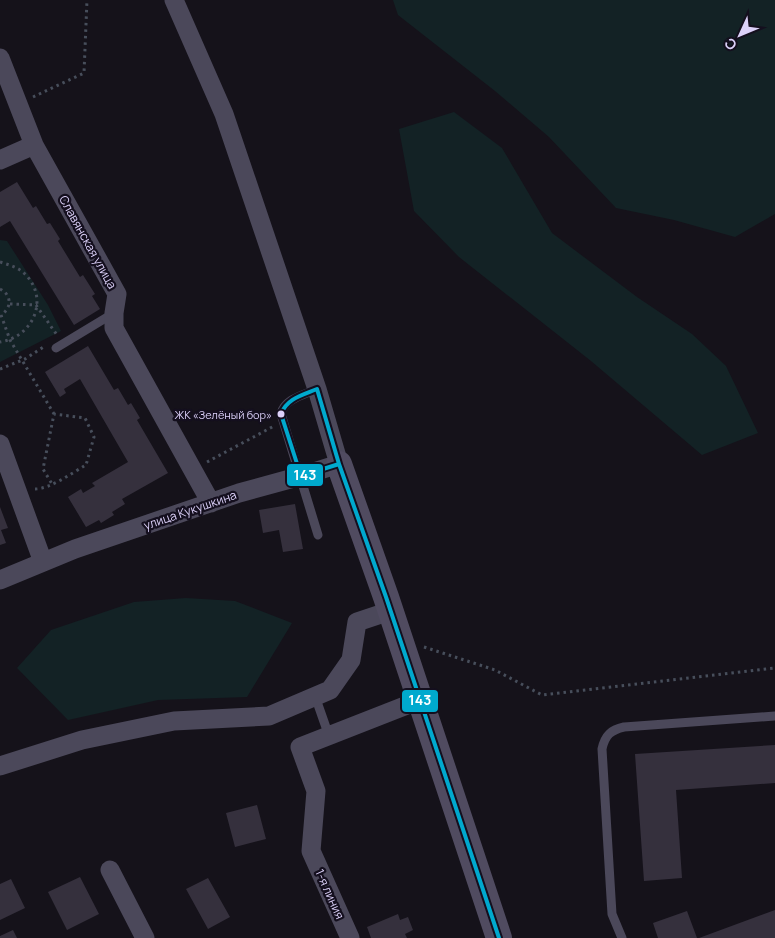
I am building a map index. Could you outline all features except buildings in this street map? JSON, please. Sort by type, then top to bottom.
[{"type":"street","points":[[174,0],[224,114],[317,389],[339,464],[400,639],[499,938]]},
{"type":"street","name":"Славянская улица","points":[[0,58],[34,145],[117,294],[114,328],[211,503]]},
{"type":"street","points":[[0,160],[34,145]]},
{"type":"street","points":[[0,444],[43,562]]},
{"type":"street","name":"улица Кукушкина","points":[[0,580],[75,549],[239,492],[339,464]]},
{"type":"street","points":[[0,766],[82,740],[174,721],[269,716],[330,690],[351,660],[357,622],[390,611]]},
{"type":"street","points":[[329,736],[420,700]]},
{"type":"street","name":"1-я линия","points":[[329,736],[300,747],[316,791],[310,851],[350,938]]},
{"type":"street","points":[[110,870],[145,938]]},
{"type":"lane","points":[[59,343],[114,313]]},
{"type":"lane","points":[[317,389],[288,402],[282,408],[281,414],[318,535]]},
{"type":"lane","points":[[315,696],[329,736]]},
{"type":"lane","points":[[622,938],[612,914],[602,749],[609,733],[624,727],[775,716]]},
{"type":"path","points":[[26,100],[84,72],[87,0]]},
{"type":"path","points":[[0,262],[13,266],[24,273],[33,284],[37,297],[36,311],[31,324],[23,333],[10,340],[0,342]]},
{"type":"path","points":[[0,289],[8,295],[10,304],[1,315],[10,340],[54,414],[43,469],[52,484]]},
{"type":"path","points":[[10,304],[36,305]]},
{"type":"path","points":[[0,368],[59,343],[36,305]]},
{"type":"path","points":[[12,478],[31,489],[42,489],[86,465],[94,437],[85,418],[54,414]]},
{"type":"path","points":[[193,470],[283,421]]},
{"type":"path","points":[[400,639],[495,670],[542,695],[775,668]]},
{"type":"shaded area","points":[[393,0],[775,0],[775,214],[735,237],[674,220],[616,208],[549,137],[495,91],[398,15]]},
{"type":"shaded area","points":[[454,112],[502,148],[552,233],[637,297],[692,334],[726,366],[758,433],[702,455],[591,361],[459,257],[414,211],[399,129]]},
{"type":"shaded area","points":[[0,240],[7,241],[48,305],[61,331],[0,362]]},
{"type":"shaded area","points":[[186,598],[235,601],[292,623],[247,697],[158,700],[68,720],[17,668],[51,630],[134,602]]},
{"type":"transit line","name":"143","points":[[317,389],[339,464],[301,476],[281,414],[291,401],[317,389]]},
{"type":"transit line","name":"143","points":[[339,464],[386,597],[499,938]]},
{"type":"place","name":"ЖК «Зелёный бор»","points":[[281,414]]}]
